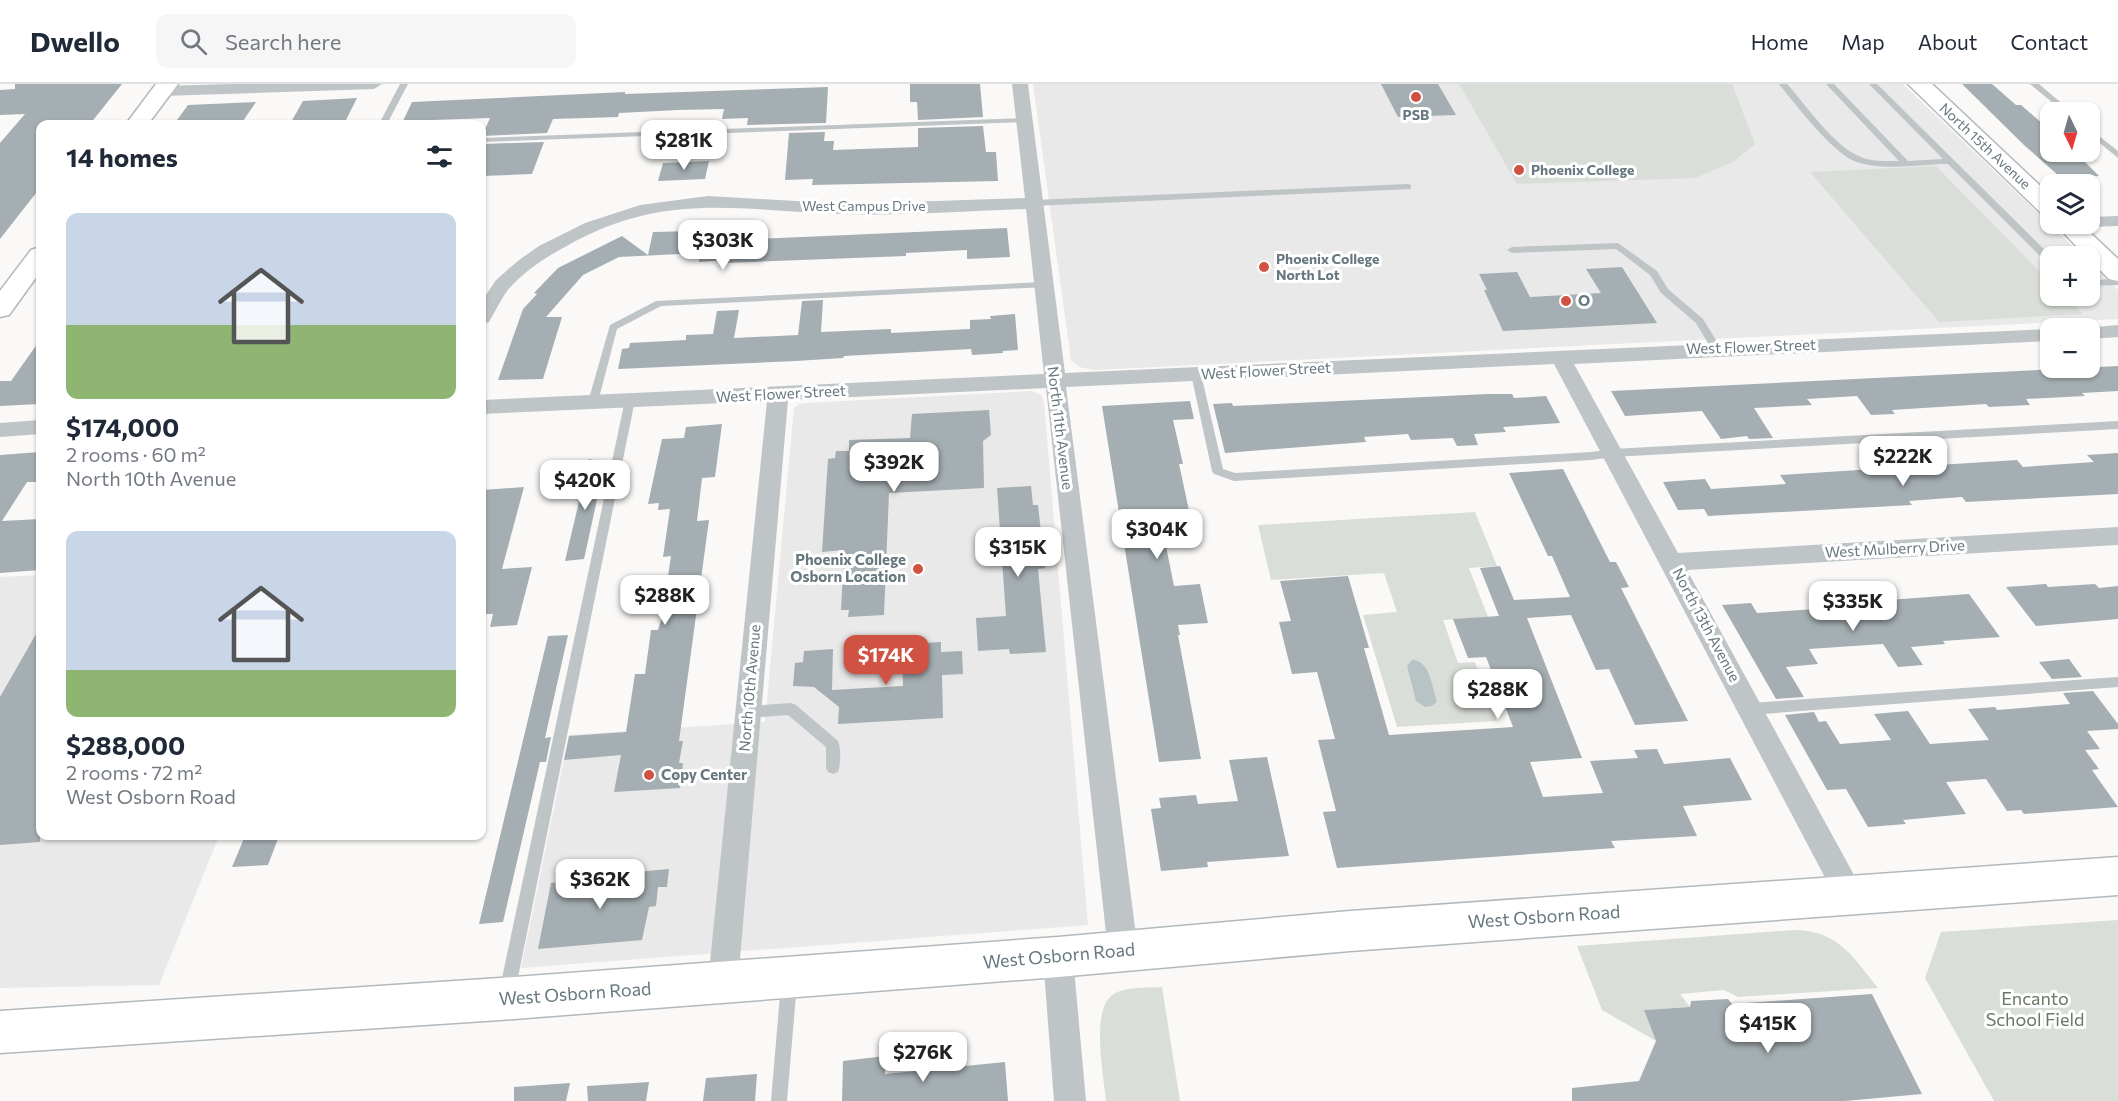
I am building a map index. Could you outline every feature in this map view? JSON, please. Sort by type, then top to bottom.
[{"type":"street","points":[[140,120],[164,88],[374,84]]},
{"type":"street","name":"North 11th Avenue","points":[[1020,84],[1042,285],[1123,951]]},
{"type":"street","name":"North 15th Avenue","points":[[1920,84],[2040,198]]},
{"type":"street","name":"West Campus Drive","points":[[486,312],[507,280],[554,245],[611,220],[658,206],[718,201],[850,209],[1034,202]]},
{"type":"street","points":[[2100,222],[2118,221]]},
{"type":"street","points":[[2077,234],[2118,273]]},
{"type":"street","points":[[0,309],[36,260]]},
{"type":"street","points":[[2100,332],[2118,331]]},
{"type":"street","name":"West Flower Street","points":[[486,407],[2040,334]]},
{"type":"street","name":"North 13th Avenue","points":[[1560,356],[1849,894]]},
{"type":"street","name":"North 10th Avenue","points":[[723,982],[778,394]]},
{"type":"street","points":[[0,430],[36,427]]},
{"type":"street","name":"West Mulberry Drive","points":[[1672,562],[2118,536]]},
{"type":"street","name":"West Osborn Road","points":[[0,1032],[506,999],[1058,957],[1350,931],[2118,876]]},
{"type":"street","points":[[1058,957],[1070,1101]]},
{"type":"lane","points":[[385,120],[404,84]]},
{"type":"lane","points":[[1783,84],[1844,151],[1858,159],[1878,162],[1950,160]]},
{"type":"lane","points":[[1830,84],[1905,162]]},
{"type":"lane","points":[[1873,84],[2040,251]]},
{"type":"lane","points":[[2034,84],[2056,102]]},
{"type":"lane","points":[[486,140],[1025,120]]},
{"type":"lane","points":[[2100,140],[2118,155]]},
{"type":"lane","points":[[1034,202],[1408,187]]},
{"type":"lane","points":[[1512,250],[1618,246],[1654,273],[1664,291],[1700,321],[1716,348]]},
{"type":"lane","points":[[2100,283],[2118,282]]},
{"type":"lane","points":[[593,402],[613,327],[659,303],[1042,285]]},
{"type":"lane","points":[[1196,374],[1218,471],[1234,477],[2118,425]]},
{"type":"lane","points":[[506,999],[630,400]]},
{"type":"lane","points":[[1750,709],[2118,682]]},
{"type":"lane","points":[[748,712],[791,709],[833,745],[833,768]]},
{"type":"lane","points":[[779,1101],[789,977]]},
{"type":"shaded area","name":"Phoenix College","points":[[1033,84],[1903,84],[2040,215],[2040,234],[2060,234],[2073,246],[2040,246],[2040,306],[2100,306],[2100,273],[2118,290],[2118,319],[2040,318],[2040,323],[1095,370],[1079,367],[1071,360]]},
{"type":"shaded area","name":"Phoenix College Osborn Location","points":[[1032,391],[1041,395],[1044,402],[1088,925],[521,968],[569,735],[765,722],[794,408],[799,404],[807,403]]},
{"type":"shaded area","points":[[36,575],[36,840],[217,840],[159,985],[0,988],[0,577]]},
{"type":"shaded area","points":[[1412,660],[1423,664],[1427,669],[1437,701],[1432,706],[1425,707],[1416,701],[1407,666]]},
{"type":"green space","points":[[1459,84],[1732,84],[1755,144],[1733,162],[1695,178],[1517,184]]},
{"type":"green space","points":[[1936,166],[2040,272],[2040,306],[2075,306],[2083,314],[1939,322],[1810,172]]},
{"type":"green space","points":[[1475,512],[1497,566],[1469,568],[1488,617],[1443,620],[1458,663],[1475,662],[1497,721],[1397,727],[1363,615],[1397,612],[1384,573],[1271,580],[1258,525]]},
{"type":"green space","name":"Encanto School Field","points":[[2118,920],[2118,1101],[1994,1101],[1925,978],[1941,932]]},
{"type":"green space","points":[[1794,930],[1809,931],[1833,940],[1852,956],[1878,988],[1738,997],[1724,990],[1680,994],[1690,1007],[1644,1010],[1656,1041],[1602,1010],[1577,946]]},
{"type":"green space","points":[[1162,987],[1180,1101],[1106,1101],[1100,1046],[1100,1031],[1105,1005],[1111,996],[1122,991]]},
{"type":"building","points":[[15,84],[122,84],[93,120],[36,120],[36,193],[0,239],[0,143],[25,114],[0,115],[0,90],[15,89]]},
{"type":"building","points":[[910,84],[980,84],[983,117],[918,120],[917,102],[910,102]]},
{"type":"building","name":"PSB","points":[[1381,84],[1438,84],[1456,115],[1398,117]]},
{"type":"building","points":[[1962,84],[1992,84],[2016,105],[2021,105],[2040,121],[2040,159]]},
{"type":"building","points":[[828,87],[826,123],[747,125],[748,118],[722,119],[724,109],[678,110],[619,113],[618,117],[553,119],[547,133],[486,136],[486,127],[490,118],[403,120],[412,102],[625,92],[625,94]]},
{"type":"building","points":[[357,98],[346,120],[292,120],[303,101]]},
{"type":"building","points":[[256,102],[244,120],[177,120],[188,105]]},
{"type":"building","points":[[983,126],[986,152],[996,152],[998,181],[812,185],[813,179],[785,180],[789,133],[825,132],[824,141],[834,141],[833,150],[918,147],[918,128]]},
{"type":"building","points":[[544,142],[532,174],[486,176],[486,144]]},
{"type":"building","points":[[709,161],[705,179],[658,181],[663,163]]},
{"type":"building","points":[[2043,162],[2085,162],[2097,174],[2057,174]]},
{"type":"building","points":[[1007,228],[1010,257],[967,259],[967,250],[906,253],[906,256],[725,263],[726,260],[699,262],[700,253],[619,257],[583,275],[546,317],[562,317],[543,379],[498,380],[523,309],[537,294],[534,293],[558,268],[622,236],[648,255],[653,232],[737,230],[736,240]]},
{"type":"building","name":"O","points":[[1622,267],[1657,323],[1503,331],[1479,274],[1517,272],[1530,297],[1601,293],[1586,269]]},
{"type":"building","points":[[823,300],[821,332],[891,329],[891,333],[970,329],[970,320],[1015,314],[1018,350],[972,355],[971,349],[796,361],[618,369],[622,349],[629,348],[630,343],[686,340],[686,335],[713,334],[717,311],[739,310],[734,338],[798,335],[802,301]]},
{"type":"building","points":[[36,346],[36,404],[0,406],[0,381],[11,381]]},
{"type":"building","points":[[2118,366],[2118,391],[2082,393],[2085,396],[2026,399],[2030,405],[1989,407],[1986,404],[1892,410],[1895,414],[1871,415],[1857,396],[1807,399],[1812,405],[1754,408],[1773,438],[1749,439],[1747,436],[1721,439],[1702,411],[1625,416],[1611,391],[2040,370],[2040,378],[2100,378],[2100,367]]},
{"type":"building","points":[[1512,394],[1514,398],[1546,396],[1560,423],[1503,427],[1506,432],[1474,434],[1478,445],[1457,446],[1453,438],[1411,440],[1408,434],[1364,437],[1366,442],[1225,453],[1213,404],[1232,403],[1233,406]]},
{"type":"building","points":[[1190,401],[1194,419],[1173,420],[1183,464],[1179,464],[1193,529],[1163,531],[1174,586],[1200,584],[1208,623],[1178,625],[1201,759],[1159,762],[1102,406]]},
{"type":"building","points":[[989,410],[991,435],[983,441],[984,488],[889,493],[884,615],[848,617],[849,610],[841,610],[844,550],[822,552],[828,459],[835,458],[836,451],[849,451],[849,440],[910,438],[912,414]]},
{"type":"building","points":[[722,424],[715,477],[702,478],[697,521],[709,520],[679,741],[683,741],[679,763],[683,763],[680,788],[614,792],[621,755],[564,760],[569,736],[626,732],[635,674],[645,674],[651,630],[658,630],[662,617],[671,556],[663,557],[670,509],[658,510],[659,503],[648,504],[662,439],[684,438],[686,427]]},
{"type":"building","points":[[36,452],[36,482],[27,482],[2,521],[36,519],[36,570],[0,573],[0,455]]},
{"type":"building","points":[[2118,453],[2118,494],[1966,502],[1962,497],[1909,501],[1912,505],[1708,516],[1704,509],[1678,510],[1663,482],[1705,479],[1711,489],[1786,484],[1780,475],[2017,460],[2023,467],[2094,462],[2087,455]]},
{"type":"building","points":[[589,459],[605,463],[584,559],[565,561]]},
{"type":"building","points":[[1563,469],[1610,562],[1616,562],[1629,587],[1621,588],[1688,721],[1635,725],[1609,669],[1596,670],[1571,615],[1527,618],[1582,758],[1530,762],[1543,797],[1603,793],[1590,761],[1638,758],[1634,750],[1657,749],[1664,764],[1730,758],[1752,800],[1683,806],[1697,836],[1611,841],[1615,848],[1337,868],[1323,812],[1336,811],[1318,740],[1335,739],[1317,672],[1292,674],[1279,622],[1291,621],[1280,581],[1348,576],[1369,648],[1364,648],[1389,735],[1513,727],[1486,657],[1468,658],[1453,619],[1499,616],[1480,568],[1500,566],[1514,600],[1570,597],[1552,556],[1548,556],[1509,473]]},
{"type":"building","points":[[1031,486],[1033,505],[1038,505],[1045,568],[1038,569],[1046,652],[1010,654],[1009,649],[978,651],[976,618],[1006,616],[997,488]]},
{"type":"building","points":[[524,487],[502,569],[532,567],[517,625],[490,627],[493,614],[486,614],[486,490]]},
{"type":"building","points":[[2046,584],[2048,587],[2095,584],[2099,588],[2118,586],[2118,619],[2036,626],[2006,587]]},
{"type":"building","points":[[1969,594],[2000,637],[1943,641],[1945,644],[1911,647],[1923,665],[1898,667],[1883,644],[1809,649],[1818,664],[1786,667],[1804,697],[1776,699],[1722,605],[1751,603],[1757,613],[1817,609],[1813,602],[1846,600],[1848,603]]},
{"type":"building","points":[[36,634],[36,840],[40,842],[0,845],[0,697]]},
{"type":"building","points":[[568,635],[545,738],[551,737],[546,762],[540,762],[503,922],[479,924],[548,636]]},
{"type":"building","points":[[941,642],[941,652],[962,651],[963,674],[942,675],[943,718],[838,724],[839,707],[814,687],[793,686],[795,663],[803,662],[804,651],[833,649],[832,690],[903,686],[902,644]]},
{"type":"building","points":[[2069,659],[2082,677],[2052,679],[2039,662]]},
{"type":"building","points":[[2093,691],[2118,724],[2118,729],[2087,731],[2100,749],[2085,750],[2099,769],[2092,770],[2118,807],[2024,814],[2021,810],[2007,811],[1986,779],[1946,782],[1966,814],[1903,820],[1906,824],[1868,827],[1846,789],[1827,790],[1785,715],[1814,712],[1819,722],[1826,721],[1840,744],[1891,740],[1874,714],[1908,711],[1930,744],[1989,740],[1968,709],[1995,707],[1997,710],[2070,704],[2063,693]]},
{"type":"building","points":[[1267,757],[1289,856],[1207,862],[1208,867],[1161,871],[1151,809],[1161,808],[1159,798],[1196,795],[1198,804],[1238,801],[1229,760]]},
{"type":"building","points":[[243,840],[277,840],[268,865],[232,867]]},
{"type":"building","points":[[669,869],[667,887],[658,887],[656,906],[649,907],[642,940],[538,949],[551,883],[635,877],[636,872]]},
{"type":"building","points":[[1872,994],[1922,1094],[1845,1101],[1572,1101],[1572,1088],[1639,1081],[1656,1041],[1644,1010],[1690,1007],[1691,1001],[1728,999],[1732,1004]]},
{"type":"building","points":[[885,1056],[885,1074],[1005,1062],[1008,1101],[842,1101],[843,1061]]},
{"type":"building","points":[[757,1074],[755,1101],[703,1101],[706,1078]]},
{"type":"building","points":[[649,1082],[646,1101],[588,1101],[587,1086]]},
{"type":"building","points":[[570,1083],[566,1101],[514,1101],[514,1087]]},
{"type":"place","name":"PSB","points":[[1416,97]]},
{"type":"place","name":"Phoenix College","points":[[1519,170]]},
{"type":"place","name":"Phoenix College North Lot","points":[[1264,267]]},
{"type":"place","name":"O","points":[[1566,301]]},
{"type":"place","name":"Phoenix College Osborn Location","points":[[918,569]]},
{"type":"place","name":"Copy Center","points":[[649,775]]}]
